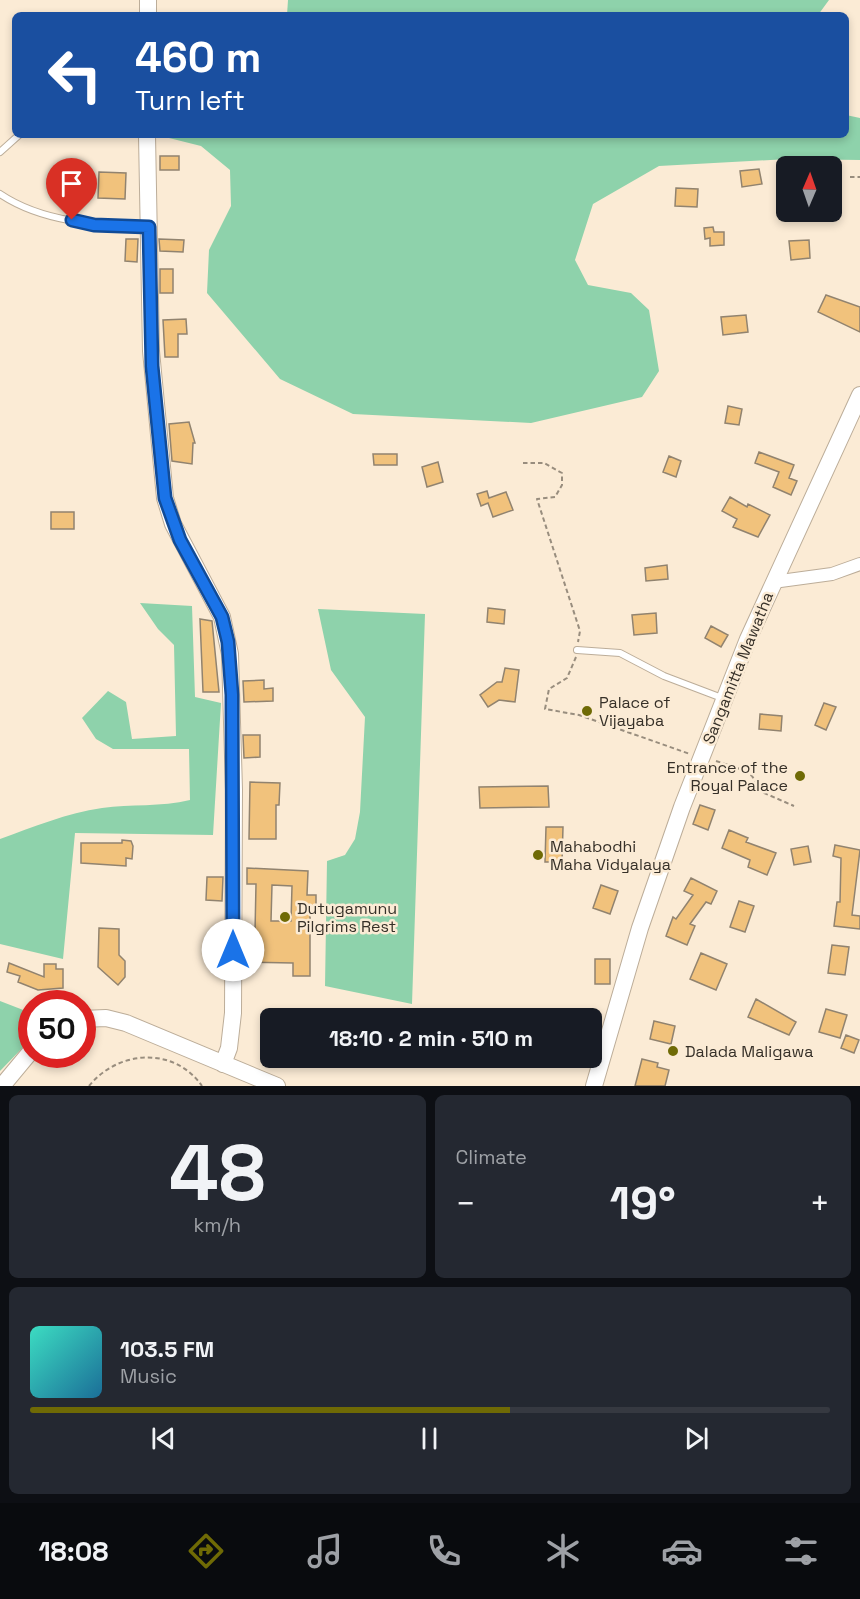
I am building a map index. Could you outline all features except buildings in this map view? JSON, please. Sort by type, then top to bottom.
[{"type":"main road","points":[[147,138],[152,366],[165,498],[177,532],[222,617],[230,654],[234,790],[233,1013],[228,1048],[223,1064]]},
{"type":"main road","name":"Sangamitta Mawatha","points":[[594,1086],[640,928],[701,758],[773,582],[860,395]]},
{"type":"main road","points":[[96,1018],[106,1018],[126,1023],[277,1086]]},
{"type":"main road","points":[[2,1086],[18,1067]]},
{"type":"street","points":[[773,582],[832,574],[860,564]]},
{"type":"lane","points":[[0,152],[16,138]]},
{"type":"lane","points":[[0,194],[18,206],[94,225],[149,227]]},
{"type":"lane","points":[[577,650],[620,653],[664,676],[725,699]]},
{"type":"path","points":[[850,177],[860,177]]},
{"type":"path","points":[[523,463],[544,463],[562,473],[562,485],[555,497],[537,499],[580,631],[573,670],[559,685],[549,689],[545,709],[579,715],[701,758],[743,770],[752,776],[762,792],[794,806]]},
{"type":"path","points":[[89,1086],[107,1068],[125,1060],[144,1056],[164,1059],[182,1066],[202,1086]]},
{"type":"green space","points":[[288,0],[829,0],[820,12],[287,12]]},
{"type":"green space","points":[[849,116],[860,118],[860,160],[842,160],[842,156],[776,156],[776,160],[659,166],[593,204],[575,260],[588,285],[631,293],[649,310],[659,371],[642,397],[531,423],[353,414],[280,379],[207,293],[209,250],[231,206],[230,170],[201,146],[169,138],[849,138]]},
{"type":"green space","points":[[140,603],[192,606],[195,697],[221,703],[213,835],[75,833],[63,959],[0,944],[0,839],[89,810],[168,804],[190,800],[189,749],[113,749],[96,739],[82,718],[108,691],[126,702],[132,739],[176,736],[174,645],[158,629]]},
{"type":"green space","points":[[318,609],[425,614],[412,1004],[325,986],[327,861],[345,855],[355,839],[360,812],[365,717],[331,670]]},
{"type":"green space","points":[[0,1001],[18,1008],[18,1052],[0,1071]]},
{"type":"place","name":"Palace of Vijayaba","points":[[587,711]]},
{"type":"place","name":"Entrance of the Royal Palace","points":[[800,776]]},
{"type":"place","name":"Mahabodhi Maha Vidyalaya","points":[[538,855]]},
{"type":"place","name":"Dutugamunu Pilgrims Rest","points":[[285,917]]},
{"type":"place","name":"Dalada Maligawa","points":[[673,1051]]},
{"type":"route","points":[[72,220],[94,225],[149,227],[152,366],[165,498],[180,540],[222,617],[228,642],[232,695],[234,790],[233,950]]}]
